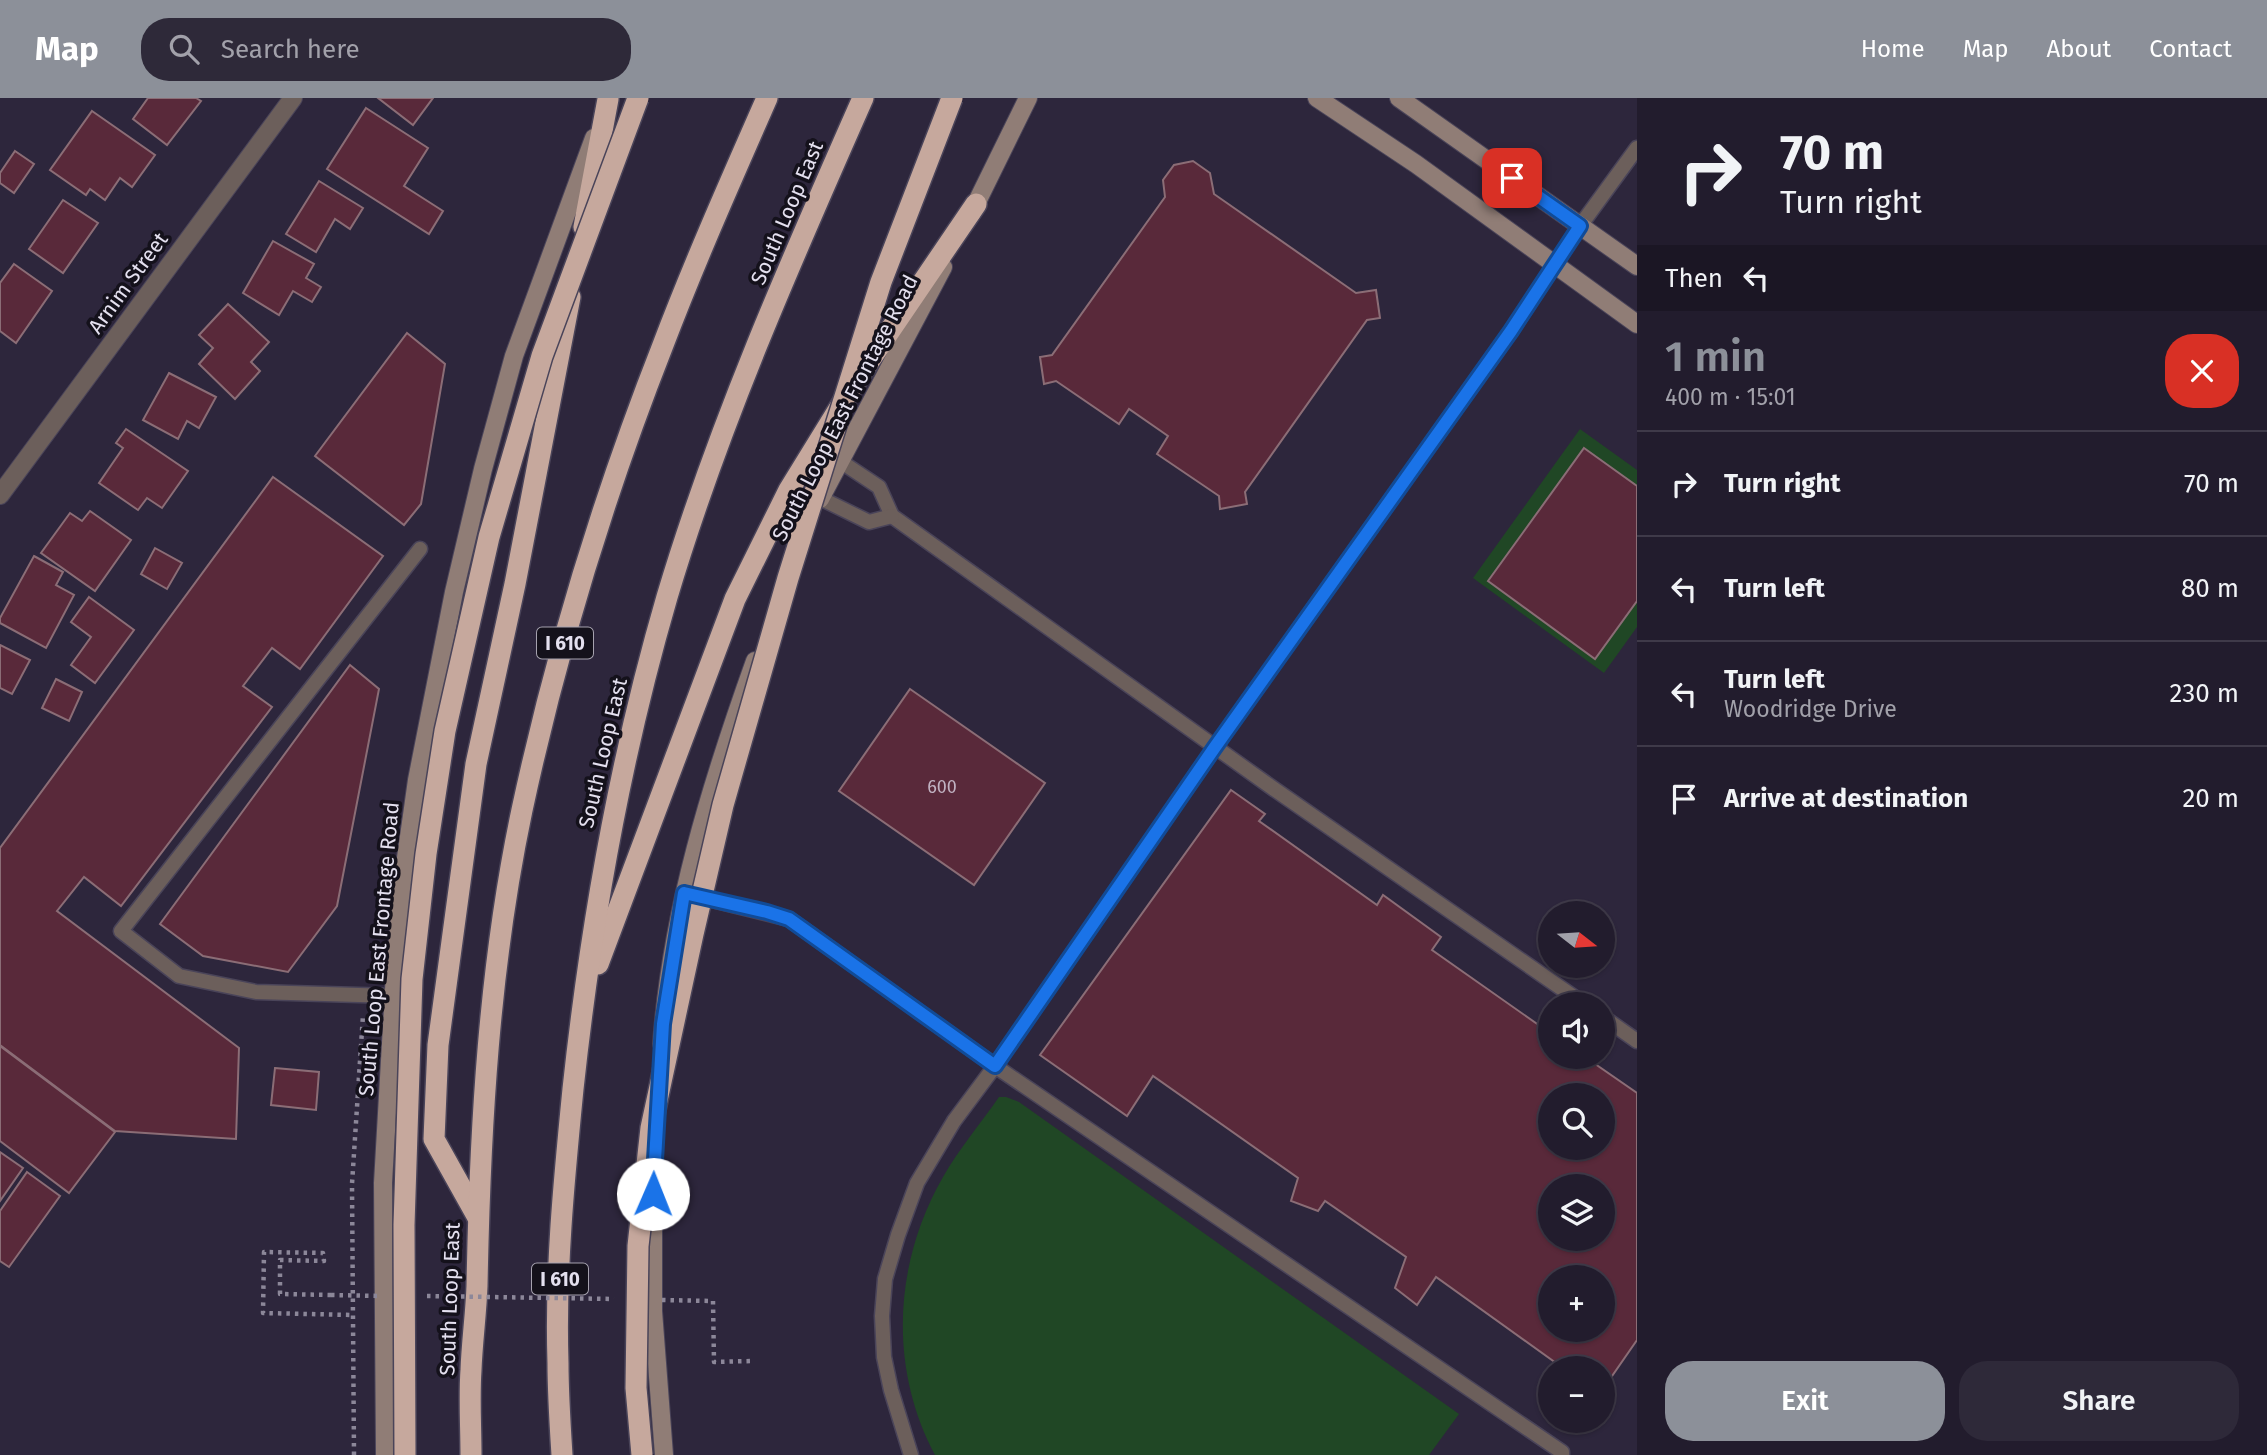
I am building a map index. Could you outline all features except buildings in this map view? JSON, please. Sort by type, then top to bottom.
[{"type":"highway","points":[[477,1216],[434,1139],[438,1045],[476,764],[515,584],[608,98]]},
{"type":"highway","points":[[405,1455],[404,1212],[412,979],[426,854],[445,731],[489,537],[542,356],[638,98]]},
{"type":"highway","name":"South Loop East","points":[[471,1455],[470,1374],[477,1291],[477,1216],[491,1015],[522,810],[582,578],[662,346],[767,98]]},
{"type":"highway","name":"South Loop East","points":[[562,1455],[557,1361],[562,1197],[582,1006],[607,845],[635,715],[668,595],[710,466],[750,361],[863,98]]},
{"type":"highway","points":[[642,1455],[636,1388],[638,1246],[651,1128],[693,934],[723,805],[788,578],[881,282],[952,98]]},
{"type":"highway","points":[[582,1006],[747,575],[789,490],[854,385],[976,204]]},
{"type":"main road","name":"South Loop East Frontage Road","points":[[385,1455],[383,1183],[393,996],[403,880],[417,780],[438,668],[477,494],[514,356],[608,98]]},
{"type":"main road","name":"South Loop East Frontage Road","points":[[664,1455],[653,1311],[652,1170],[663,1024],[684,893],[742,697],[780,591],[820,498],[976,204],[1028,98]]},
{"type":"main road","points":[[1317,98],[1416,164],[1637,324]]},
{"type":"main road","points":[[1399,98],[1637,266]]},
{"type":"street","name":"Arnim Street","points":[[0,495],[293,98]]},
{"type":"lane","points":[[911,1455],[884,1357],[882,1317],[885,1279],[917,1183],[954,1121],[1637,148]]},
{"type":"lane","points":[[839,461],[879,486],[892,516],[1215,747],[1567,992]]},
{"type":"lane","points":[[820,498],[869,522],[892,516]]},
{"type":"lane","points":[[393,996],[256,992],[179,976],[121,931],[420,549]]},
{"type":"lane","points":[[684,893],[789,919],[995,1066],[1528,1429],[1562,1455]]},
{"type":"lane","points":[[1615,1025],[1637,1041]]},
{"type":"path","points":[[354,1455],[352,1184],[364,995]]},
{"type":"path","points":[[352,1315],[263,1313],[264,1252],[323,1253],[324,1261],[280,1260],[280,1294],[385,1296]]},
{"type":"path","points":[[426,1296],[618,1299]]},
{"type":"path","points":[[659,1300],[713,1301],[715,1362],[751,1362]]},
{"type":"green space","points":[[1580,429],[1637,470],[1637,627],[1604,673],[1473,578]]},
{"type":"green space","points":[[999,1097],[1019,1102],[1459,1414],[1429,1455],[935,1455],[920,1421],[904,1351],[903,1315],[907,1279],[914,1244],[943,1177]]},
{"type":"route","points":[[653,1194],[652,1170],[663,1024],[684,893],[789,919],[995,1066],[1215,747],[1511,331],[1580,226],[1512,178]]}]
